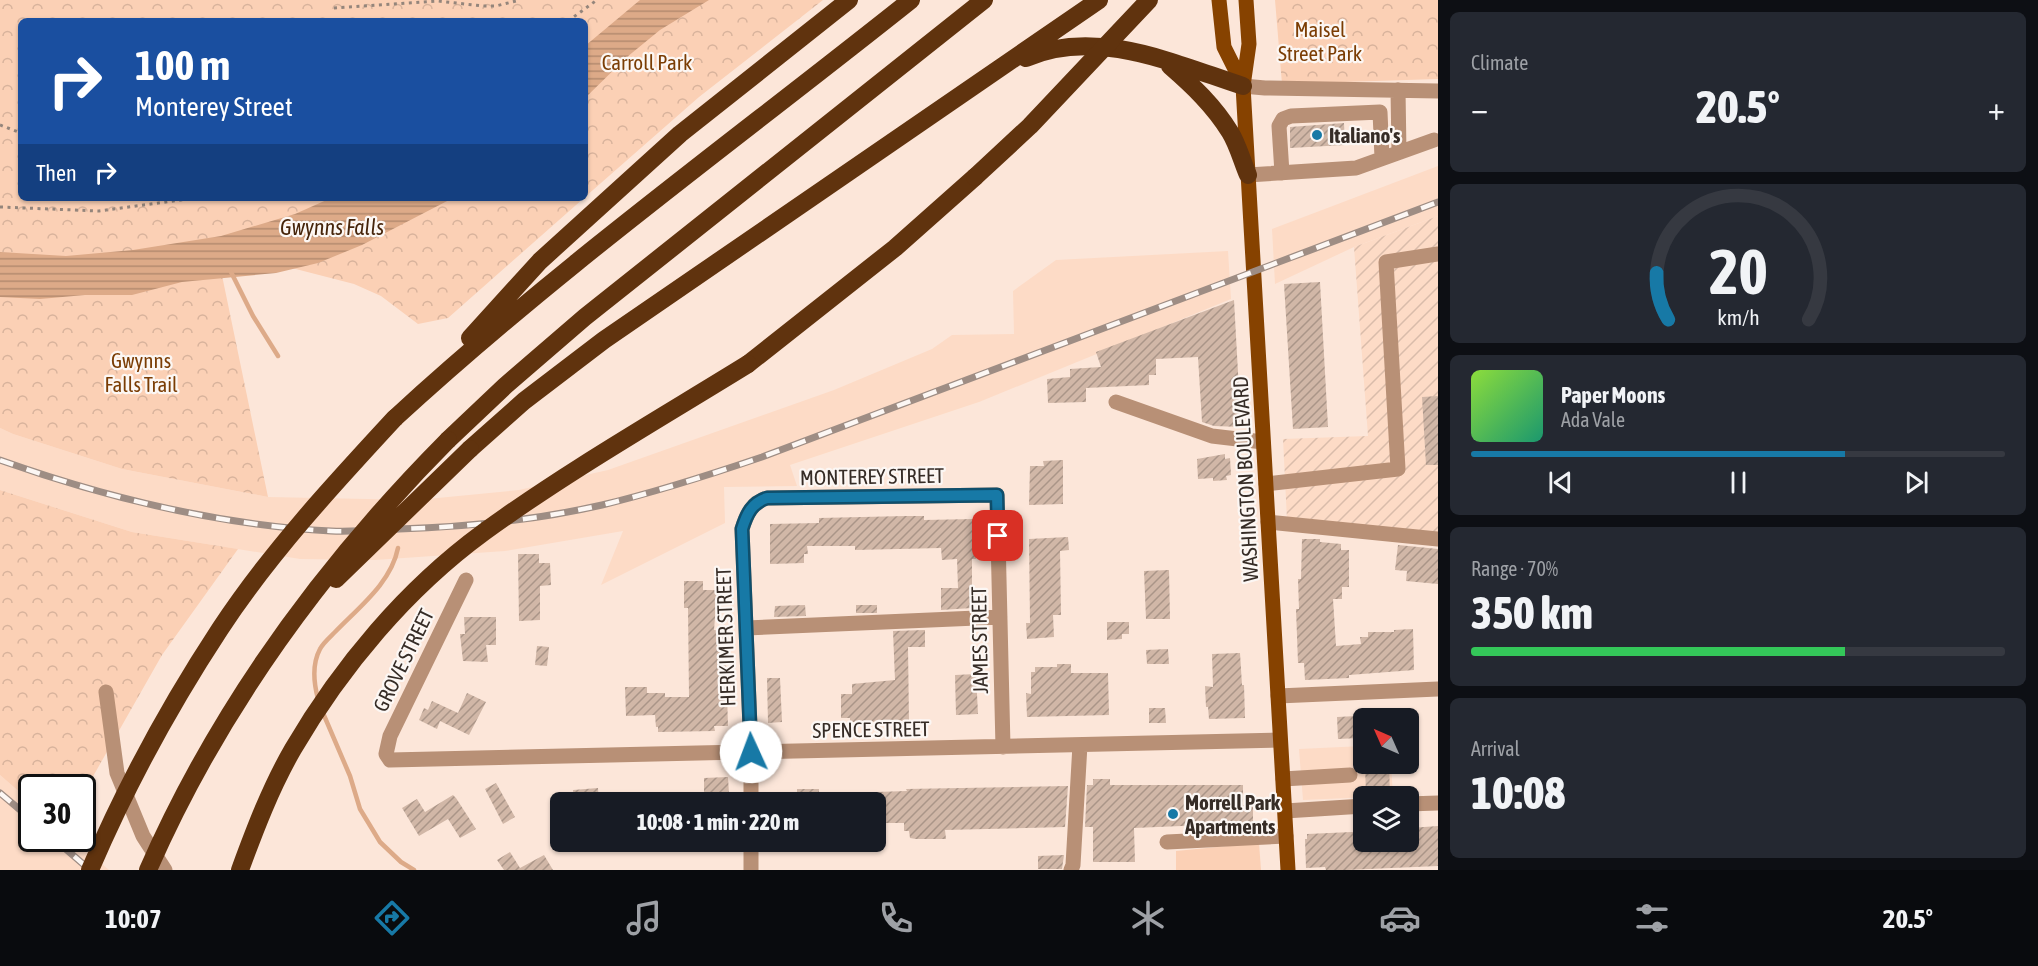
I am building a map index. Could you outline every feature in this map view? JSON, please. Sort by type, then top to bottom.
[{"type":"highway","points":[[395,418],[477,344],[551,283],[911,0]]},
{"type":"highway","points":[[148,870],[203,759],[267,656],[351,544],[403,486],[505,386],[585,317],[984,0]]},
{"type":"highway","points":[[267,656],[361,554],[524,400],[596,346],[1099,0]]},
{"type":"highway","points":[[240,870],[268,798],[292,750],[321,705],[354,659],[401,606],[437,571],[482,533],[553,484],[748,364],[895,248],[1030,126],[1149,0]]},
{"type":"highway","points":[[90,870],[135,774],[221,627],[311,513],[540,261],[680,134],[845,4]]},
{"type":"highway","points":[[994,73],[1039,53],[1071,47],[1110,47],[1145,54],[1243,86]]},
{"type":"highway","points":[[1165,61],[1194,86],[1212,107],[1231,134],[1248,175]]},
{"type":"main road","name":"WASHINGTON BOULEVARD","points":[[1220,0],[1224,47],[1243,86]]},
{"type":"main road","name":"WASHINGTON BOULEVARD","points":[[1246,0],[1249,44],[1243,86],[1288,870]]},
{"type":"street","points":[[1243,86],[1438,91]]},
{"type":"street","points":[[1398,90],[1399,152]]},
{"type":"street","points":[[1282,173],[1279,126],[1283,119],[1291,116],[1398,111]]},
{"type":"street","points":[[1380,112],[1382,158]]},
{"type":"street","points":[[1248,175],[1356,168],[1434,140]]},
{"type":"street","points":[[1266,484],[1398,469],[1386,262],[1438,254]]},
{"type":"street","points":[[1116,402],[1212,436],[1263,442]]},
{"type":"street","name":"MONTEREY STREET","points":[[751,507],[767,498],[997,495]]},
{"type":"street","name":"JAMES STREET","points":[[997,495],[1003,747]]},
{"type":"street","name":"HERKIMER STREET","points":[[751,507],[742,529],[751,792]]},
{"type":"street","points":[[1268,522],[1438,539]]},
{"type":"street","name":"GROVE STREET","points":[[390,760],[386,754],[390,736],[466,580]]},
{"type":"street","points":[[746,628],[1000,617]]},
{"type":"street","points":[[1278,696],[1438,689]]},
{"type":"street","points":[[106,692],[117,773],[143,836],[165,870]]},
{"type":"street","name":"SPENCE STREET","points":[[390,760],[1281,740]]},
{"type":"street","points":[[1071,870],[1080,745]]},
{"type":"street","points":[[1283,779],[1350,775]]},
{"type":"street","points":[[1419,804],[1438,803]]},
{"type":"street","points":[[1285,811],[1353,807]]},
{"type":"street","points":[[1167,843],[1286,836]]},
{"type":"street","points":[[751,852],[751,870]]},
{"type":"path","points":[[334,8],[438,1],[496,6],[520,0]]},
{"type":"path","points":[[572,18],[597,0]]},
{"type":"path","points":[[0,125],[18,132]]},
{"type":"path","points":[[0,207],[99,211],[175,201]]},
{"type":"shaded area","points":[[1438,166],[1438,216],[1354,247],[1275,284],[1272,229]]},
{"type":"shaded area","points":[[1438,216],[1438,535],[1287,520],[1283,439],[1368,436],[1354,247]]},
{"type":"shaded area","points":[[1228,251],[1231,299],[979,402],[790,465],[797,486],[724,487],[725,523],[601,585],[623,531],[505,551],[375,560],[300,559],[132,532],[0,490],[0,428],[122,469],[268,497],[417,500],[519,490],[608,470],[834,390],[932,349],[952,335],[1014,334],[1013,291],[1056,260]]},
{"type":"shaded area","points":[[1353,746],[1353,774],[1392,774],[1392,786],[1353,786],[1353,798],[1303,800],[1299,749]]},
{"type":"shaded area","points":[[0,775],[18,791],[18,852],[88,852],[109,870],[0,870]]},
{"type":"green space","name":"Carroll Park","points":[[0,0],[823,0],[699,97],[588,194],[588,18],[18,18],[18,201],[581,201],[448,318],[418,324],[381,296],[354,284],[253,258],[219,261],[268,497],[122,469],[0,428]]},
{"type":"green space","name":"Maisel Street Park","points":[[1275,0],[1438,0],[1438,79],[1282,84]]},
{"type":"green space","points":[[0,490],[132,532],[238,549],[162,655],[94,774],[18,774],[18,791],[0,775]]},
{"type":"green space","points":[[1259,843],[1261,870],[1176,870],[1176,851]]},
{"type":"water","points":[[640,0],[709,0],[660,30],[627,57],[588,95],[588,43]]},
{"type":"water","name":"Gwynns Falls","points":[[324,201],[447,201],[362,245],[318,263],[276,273],[182,282],[132,295],[85,295],[40,299],[0,297],[0,252],[66,256],[133,250],[221,236],[295,214]]},
{"type":"building","name":"Italiano's","points":[[1344,123],[1345,145],[1290,148],[1290,127]]},
{"type":"building","points":[[1320,282],[1328,427],[1293,429],[1284,284]]},
{"type":"building","points":[[1234,300],[1241,427],[1214,426],[1202,422],[1198,357],[1156,359],[1156,375],[1149,375],[1149,385],[1086,388],[1086,402],[1048,403],[1047,379],[1070,377],[1070,369],[1101,367],[1096,352]]},
{"type":"building","points":[[1438,396],[1438,465],[1426,465],[1422,397]]},
{"type":"building","points":[[1225,454],[1225,459],[1230,458],[1231,475],[1226,476],[1227,480],[1198,479],[1197,459]]},
{"type":"building","points":[[1063,460],[1063,504],[1029,505],[1030,466],[1044,466],[1043,461]]},
{"type":"building","points":[[924,516],[924,520],[974,519],[976,559],[972,559],[972,608],[941,610],[941,588],[958,588],[957,559],[942,560],[941,548],[855,550],[855,546],[807,546],[808,554],[804,554],[804,563],[770,564],[770,524],[819,523],[819,518]]},
{"type":"building","points":[[1068,537],[1069,550],[1060,551],[1061,615],[1053,615],[1054,637],[1027,639],[1026,623],[1030,623],[1029,539]]},
{"type":"building","points":[[1302,539],[1320,539],[1320,542],[1341,544],[1341,550],[1349,550],[1349,587],[1342,587],[1342,599],[1333,599],[1336,646],[1361,644],[1360,637],[1368,637],[1368,632],[1413,629],[1414,670],[1349,675],[1349,678],[1305,680],[1304,663],[1298,663],[1296,609],[1299,609],[1298,579],[1301,579]]},
{"type":"building","points":[[1398,545],[1438,549],[1438,584],[1406,581],[1407,571],[1395,570]]},
{"type":"building","points":[[518,554],[539,554],[539,563],[550,563],[551,585],[540,586],[540,620],[519,621]]},
{"type":"building","points":[[1169,570],[1170,619],[1146,619],[1144,571]]},
{"type":"building","points":[[684,581],[703,581],[703,590],[721,590],[721,605],[716,605],[714,630],[725,631],[728,726],[714,726],[715,731],[658,732],[655,715],[626,716],[625,687],[647,687],[647,693],[665,693],[665,697],[689,697],[688,608],[684,608]]},
{"type":"building","points":[[805,605],[806,616],[774,617],[775,606]]},
{"type":"building","points":[[856,605],[877,605],[877,613],[856,613]]},
{"type":"building","points":[[464,617],[496,617],[496,645],[486,645],[488,662],[463,661],[460,634],[465,634]]},
{"type":"building","points":[[1107,622],[1129,622],[1129,634],[1122,634],[1122,639],[1107,640]]},
{"type":"building","points":[[925,630],[925,647],[908,647],[909,722],[850,722],[850,718],[841,718],[841,694],[852,694],[852,684],[895,680],[893,631]]},
{"type":"building","points":[[537,646],[549,647],[547,666],[535,665]]},
{"type":"building","points":[[1168,649],[1169,664],[1147,664],[1146,650]]},
{"type":"building","points":[[1240,653],[1245,718],[1209,719],[1205,686],[1213,687],[1212,654]]},
{"type":"building","points":[[1057,664],[1071,664],[1071,673],[1108,673],[1109,715],[1027,717],[1026,693],[1031,694],[1031,672],[1035,672],[1035,667],[1057,667]]},
{"type":"building","points":[[976,674],[978,714],[956,715],[955,675]]},
{"type":"building","points":[[767,678],[780,678],[782,722],[768,723]]},
{"type":"building","points":[[467,693],[486,702],[469,735],[440,721],[437,729],[419,720],[424,708],[428,710],[432,701],[458,713]]},
{"type":"building","points":[[1149,708],[1165,708],[1166,723],[1149,723]]},
{"type":"building","points":[[1353,716],[1353,738],[1338,739],[1337,717]]},
{"type":"building","points":[[1365,774],[1389,774],[1390,786],[1366,786]]},
{"type":"building","points":[[728,777],[729,792],[704,792],[704,778]]},
{"type":"building","name":"Morrell Park Apartments","points":[[1093,779],[1110,779],[1110,785],[1243,785],[1243,805],[1253,805],[1253,823],[1134,828],[1135,862],[1093,862],[1093,827],[1085,827],[1087,785],[1093,785]]},
{"type":"building","points":[[496,783],[515,817],[503,824],[485,789]]},
{"type":"building","points":[[1068,786],[1065,827],[945,830],[946,839],[910,838],[909,831],[904,831],[904,823],[886,823],[886,792],[876,792],[907,791],[906,789]]},
{"type":"building","points":[[598,788],[598,792],[573,792],[573,790]]},
{"type":"building","points":[[797,789],[819,789],[819,792],[797,792]]},
{"type":"building","points":[[453,795],[476,829],[460,838],[448,819],[419,836],[402,808],[417,799],[425,812]]},
{"type":"building","points":[[1438,826],[1438,866],[1346,870],[1326,870],[1325,867],[1306,868],[1305,839],[1307,839],[1307,834],[1353,832],[1353,852],[1419,852],[1419,827]]},
{"type":"building","points":[[510,852],[520,868],[544,855],[553,870],[504,870],[497,860]]},
{"type":"building","points":[[1064,855],[1062,869],[1038,869],[1038,856]]},
{"type":"waterway","points":[[231,272],[253,316],[278,356]]},
{"type":"waterway","points":[[318,699],[314,674],[320,649],[373,594],[389,572],[398,548]]},
{"type":"waterway","points":[[323,713],[350,776],[360,809],[380,842],[401,862],[414,870]]},
{"type":"railway","points":[[0,460],[40,474],[163,508],[289,528],[365,531],[501,522],[552,515],[642,495],[762,457],[1438,202]]},
{"type":"railway","points":[[0,793],[18,808]]},
{"type":"railway","points":[[69,852],[90,870]]},
{"type":"place","name":"Italiano's","points":[[1317,135]]},
{"type":"place","name":"Morrell Park Apartments","points":[[1173,814]]},
{"type":"route","points":[[751,752],[742,529],[751,507],[767,498],[997,495],[998,536]]},
{"type":"park label","name":"Gwynns Falls Trail","points":[[141,372]]}]
